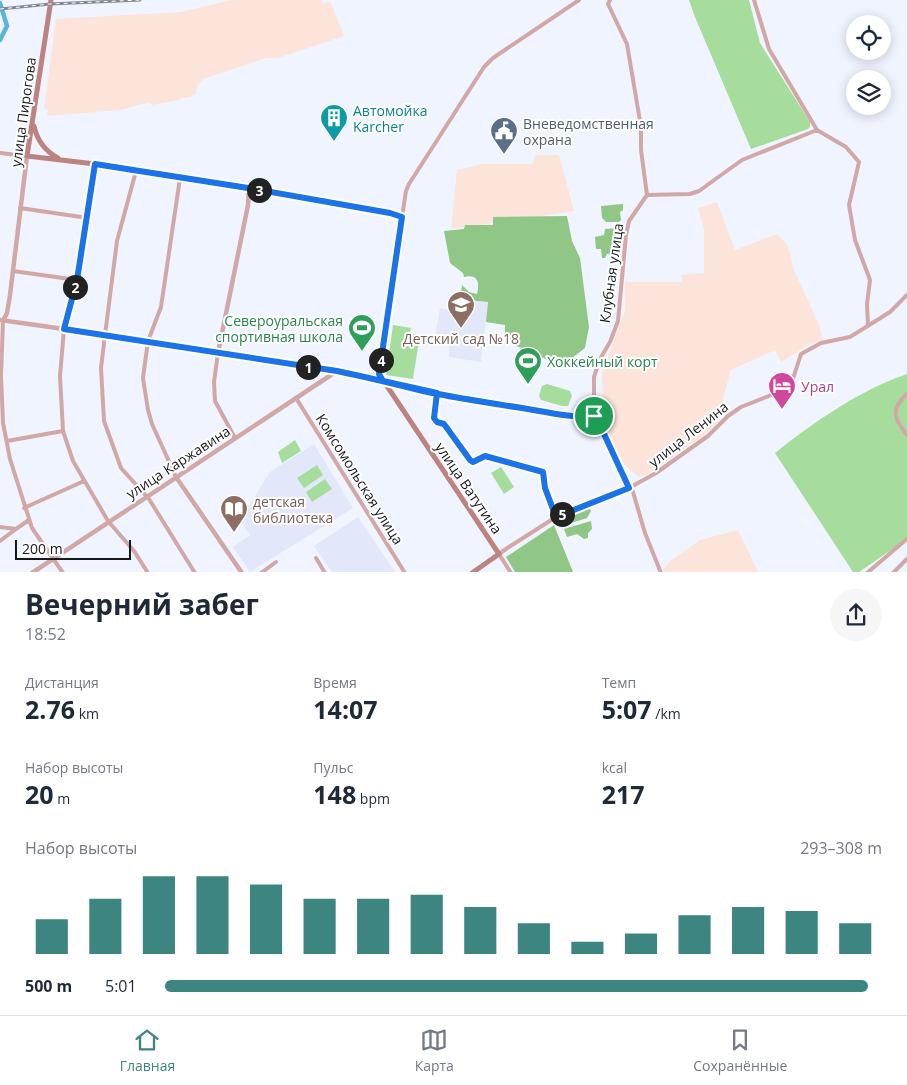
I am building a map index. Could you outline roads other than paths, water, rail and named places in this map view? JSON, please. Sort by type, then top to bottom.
[{"type":"main road","name":"улица Пирогова","points":[[27,156],[51,0]]},
{"type":"main road","points":[[33,120],[35,131],[40,141],[49,152],[61,160]]},
{"type":"main road","points":[[27,156],[95,164],[248,188],[402,217],[379,374],[383,381]]},
{"type":"main road","name":"улица Ватутина","points":[[383,381],[499,554]]},
{"type":"main road","name":"улица Ленина","points":[[472,572],[499,554]]},
{"type":"street","points":[[402,217],[409,184],[484,67],[494,58],[579,0]]},
{"type":"street","points":[[610,0],[608,4],[627,44],[636,85],[642,127],[642,158],[647,195],[690,194],[699,191],[742,160],[817,130]]},
{"type":"street","points":[[754,0],[769,49],[817,130],[846,147],[859,162],[849,205],[855,240],[870,280],[867,304],[868,326],[890,312],[907,295]]},
{"type":"street","points":[[0,153],[27,156]]},
{"type":"street","name":"улица Пирогова","points":[[27,156],[7,313],[2,321],[1,376],[3,424],[10,460],[32,528],[63,572]]},
{"type":"street","points":[[95,164],[77,280],[64,329],[60,376],[63,431],[73,461],[108,521],[134,551],[148,572]]},
{"type":"street","points":[[136,171],[117,241],[101,368],[104,421],[121,468],[149,500],[195,572]]},
{"type":"street","points":[[180,178],[161,307],[148,342],[143,378],[148,410],[176,477],[242,572]]},
{"type":"street","points":[[235,438],[215,401],[214,382],[218,353],[248,204],[248,188]]},
{"type":"street","name":"Клубная улица","points":[[647,195],[629,221],[618,321],[594,376],[594,416],[629,488],[633,492],[661,572]]},
{"type":"street","points":[[20,208],[88,218]]},
{"type":"street","points":[[13,271],[77,280]]},
{"type":"street","points":[[2,321],[337,371],[437,393],[566,415],[594,416]]},
{"type":"street","name":"улица Ленина","points":[[499,554],[556,517],[629,488],[656,474],[708,436],[728,416],[741,407],[792,385],[801,354],[821,343],[850,337],[868,326]]},
{"type":"street","name":"улица Каржавина","points":[[32,572],[337,371]]},
{"type":"street","points":[[437,393],[434,418],[437,422],[444,424],[470,460],[473,462],[485,456],[543,472],[545,488],[556,517]]},
{"type":"street","points":[[907,394],[898,403],[895,412],[897,421],[907,435]]},
{"type":"street","name":"Комсомольская улица","points":[[296,398],[405,572]]},
{"type":"street","points":[[7,441],[63,431]]},
{"type":"street","points":[[24,508],[84,481]]},
{"type":"street","points":[[0,542],[29,520]]},
{"type":"street","points":[[0,527],[16,529]]},
{"type":"street","points":[[867,572],[907,539]]},
{"type":"street","name":"улица Ватутина","points":[[499,554],[512,572]]},
{"type":"street","points":[[316,558],[325,572]]},
{"type":"street","points":[[893,572],[907,559]]},
{"type":"street","points":[[261,572],[276,562]]},
{"type":"waterway","points":[[0,3],[7,26],[0,40]]},
{"type":"railway","points":[[0,9],[50,4],[140,0]]},
{"type":"place","name":"Автомойка Karcher","points":[[334,142]]},
{"type":"place","name":"Вневедомственная охрана","points":[[504,155]]},
{"type":"place","name":"Детский сад №18","points":[[461,329]]},
{"type":"place","name":"Североуральская спортивная школа","points":[[362,352]]},
{"type":"place","name":"Хоккейный корт","points":[[528,385]]},
{"type":"place","name":"Урал","points":[[782,410]]},
{"type":"place","name":"детская библиотека","points":[[234,533]]}]
